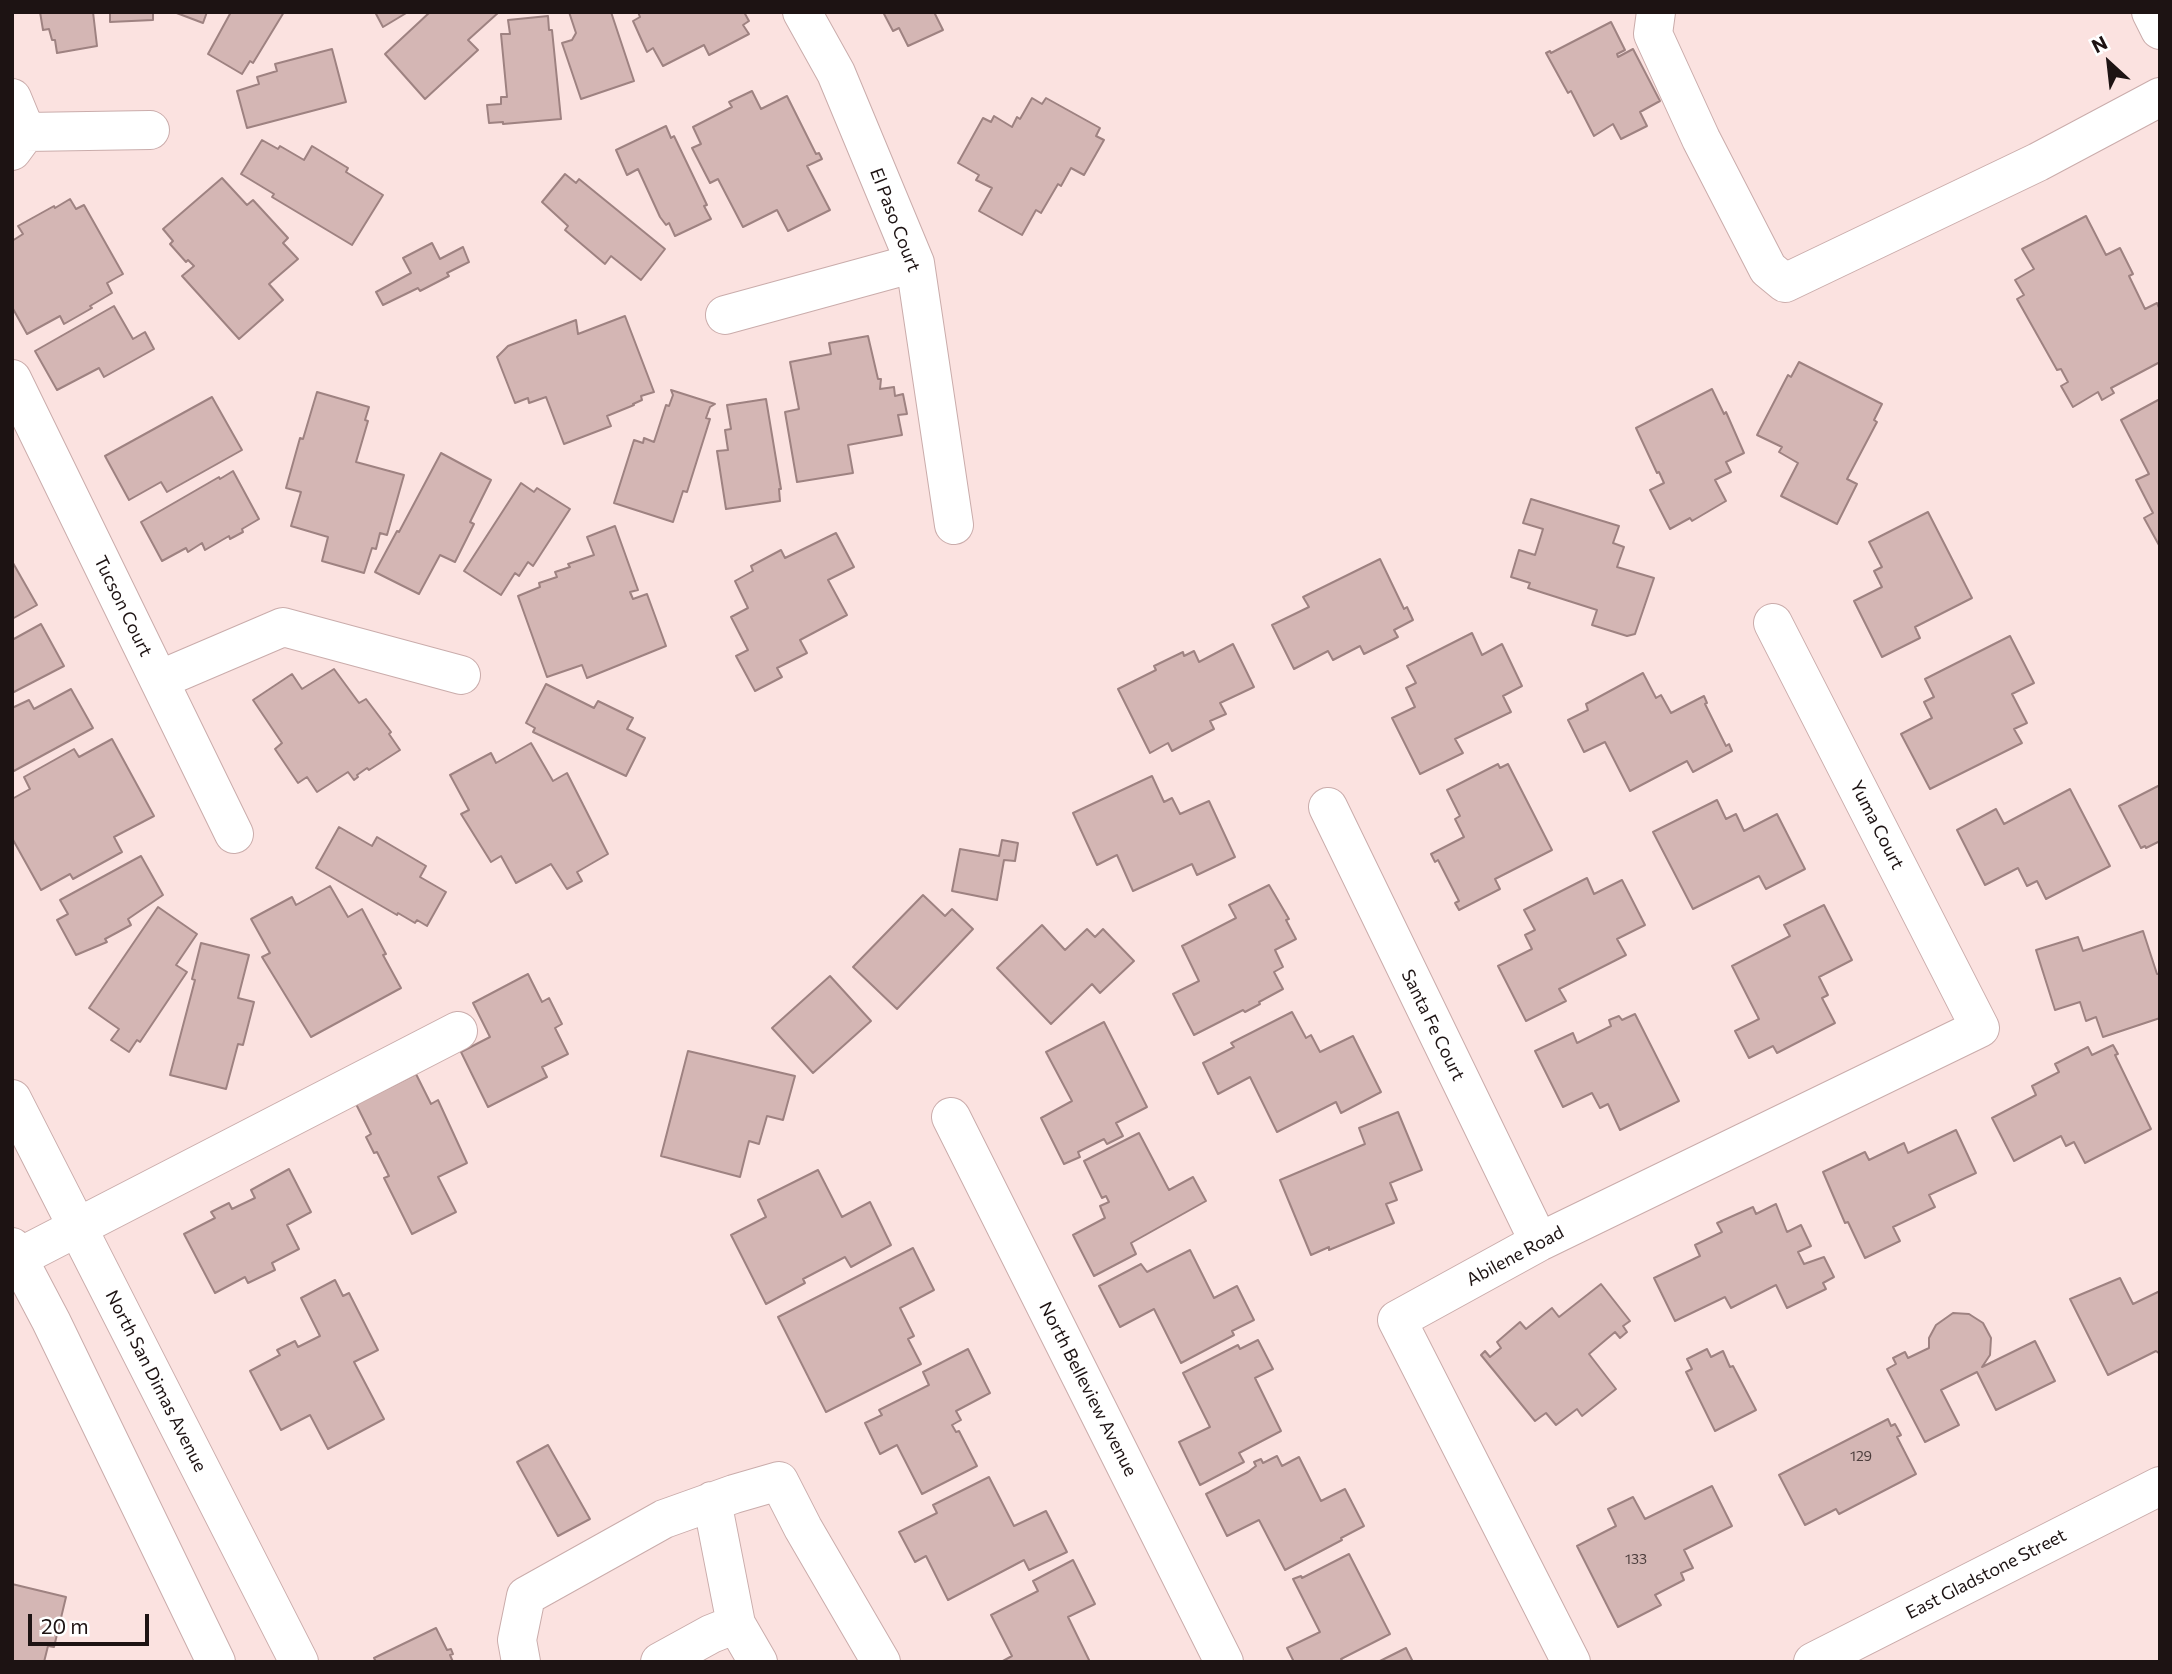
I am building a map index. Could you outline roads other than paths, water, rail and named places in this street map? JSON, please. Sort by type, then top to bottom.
[{"type":"street","name":"El Paso Court","points":[[802,12],[836,74],[915,263],[954,525]]},
{"type":"street","points":[[1656,12],[1653,34],[1701,139],[1768,269],[1785,283],[2038,162],[2160,97]]},
{"type":"street","points":[[2151,12],[2160,30]]},
{"type":"street","points":[[17,127],[150,130]]},
{"type":"street","points":[[725,315],[915,263]]},
{"type":"street","name":"Tucson Court","points":[[12,379],[234,834]]},
{"type":"street","name":"Yuma Court","points":[[1773,623],[1980,1028]]},
{"type":"street","points":[[159,680],[283,627],[461,676]]},
{"type":"street","name":"Santa Fe Court","points":[[1328,807],[1539,1242]]},
{"type":"street","name":"Abilene Road","points":[[1571,1662],[1396,1320],[1539,1242],[1980,1028]]},
{"type":"street","points":[[216,1662],[57,1333],[15,1253],[77,1228],[458,1031]]},
{"type":"street","name":"North San Dimas Avenue","points":[[12,1099],[299,1662]]},
{"type":"street","name":"North Belleview Avenue","points":[[951,1117],[1224,1662]]},
{"type":"street","points":[[521,1662],[517,1640],[527,1596],[664,1519],[779,1480],[803,1528],[881,1662]]},
{"type":"street","name":"East Gladstone Street","points":[[1812,1662],[2160,1486]]},
{"type":"street","points":[[712,1501],[737,1624],[758,1662]]},
{"type":"street","points":[[660,1662],[711,1634],[737,1624]]}]
